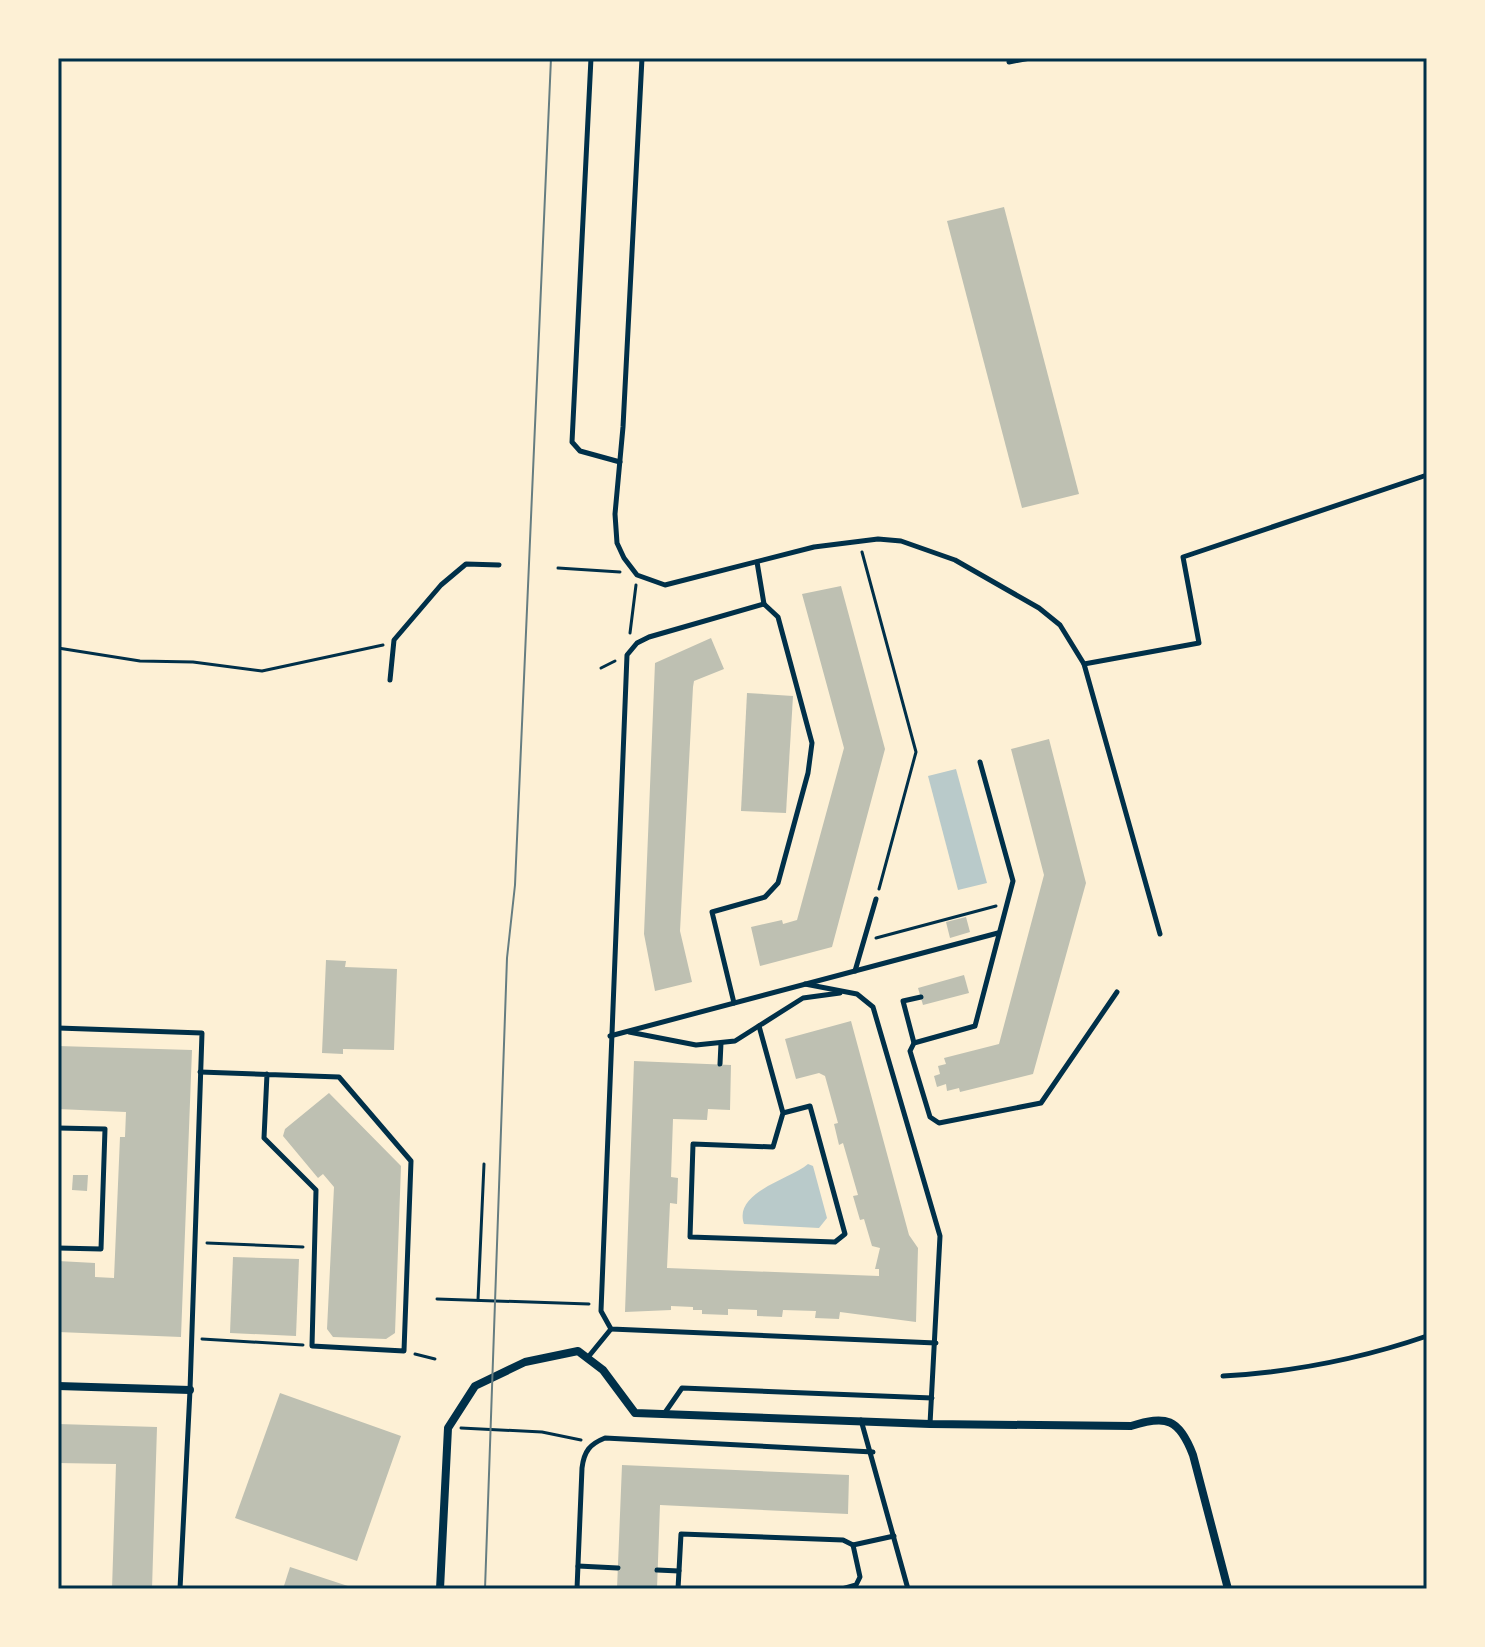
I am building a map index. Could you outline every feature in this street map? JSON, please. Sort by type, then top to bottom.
[{"type":"street","points":[[440,1588],[448,1428],[475,1386],[525,1362],[569,1351],[589,1356],[603,1370],[630,1411],[930,1424],[1131,1426],[1158,1417],[1167,1419],[1188,1441],[1228,1589]]},
{"type":"street","points":[[58,1386],[190,1390]]},
{"type":"lane","points":[[591,58],[572,442],[580,451],[620,462]]},
{"type":"lane","points":[[642,58],[615,514],[617,543],[637,575],[665,585],[814,547],[859,541],[901,541],[955,560],[1039,608],[1060,625],[1084,664],[1160,934]]},
{"type":"lane","points":[[1009,62],[1030,58]]},
{"type":"lane","points":[[1084,664],[1199,643],[1183,557],[1427,475]]},
{"type":"lane","points":[[734,1003],[712,912],[765,897],[778,883],[808,773],[812,743],[778,617],[764,604],[757,562]]},
{"type":"lane","points":[[390,680],[394,640],[441,585],[466,564],[499,565]]},
{"type":"lane","points":[[611,1329],[601,1305],[627,655],[637,643],[649,637],[764,604]]},
{"type":"lane","points":[[914,1043],[975,1026],[1013,881],[980,762]]},
{"type":"lane","points":[[855,971],[876,899]]},
{"type":"lane","points":[[610,1036],[999,932]]},
{"type":"lane","points":[[805,984],[869,1000],[873,1007],[940,1236],[930,1424]]},
{"type":"lane","points":[[627,1031],[696,1045],[735,1041],[803,998],[845,992]]},
{"type":"lane","points":[[921,997],[903,1001],[914,1043],[910,1051],[930,1117],[939,1123],[1041,1103],[1117,992]]},
{"type":"lane","points":[[759,1026],[783,1113],[773,1147],[693,1144],[690,1237],[835,1242],[845,1234],[810,1106],[783,1113]]},
{"type":"lane","points":[[58,1028],[202,1033],[180,1589]]},
{"type":"lane","points":[[720,1064],[721,1043]]},
{"type":"lane","points":[[200,1072],[267,1074],[339,1077],[411,1161],[404,1351],[312,1346],[316,1190],[264,1138],[267,1074]]},
{"type":"lane","points":[[58,1128],[105,1129],[101,1249],[58,1248]]},
{"type":"lane","points":[[611,1329],[936,1343]]},
{"type":"lane","points":[[589,1356],[611,1329]]},
{"type":"lane","points":[[1223,1376],[1273,1373],[1331,1364],[1427,1336]]},
{"type":"lane","points":[[664,1414],[682,1388],[932,1398]]},
{"type":"lane","points":[[861,1420],[873,1452],[908,1589]]},
{"type":"lane","points":[[577,1589],[582,1468],[584,1455],[593,1442],[605,1438],[873,1452]]},
{"type":"lane","points":[[678,1589],[681,1534],[843,1540],[853,1545],[894,1536]]},
{"type":"lane","points":[[842,1589],[856,1585],[860,1577],[853,1545]]},
{"type":"lane","points":[[578,1566],[618,1568]]},
{"type":"lane","points":[[657,1570],[679,1571]]},
{"type":"path","points":[[859,541],[916,752],[876,899]]},
{"type":"path","points":[[558,568],[637,575],[627,655],[601,668]]},
{"type":"path","points":[[58,648],[140,661],[193,662],[227,669],[262,671],[377,648],[394,640]]},
{"type":"path","points":[[864,941],[1007,903]]},
{"type":"path","points":[[478,1300],[484,1164]]},
{"type":"path","points":[[194,1242],[315,1247]]},
{"type":"path","points":[[437,1299],[601,1305]]},
{"type":"path","points":[[191,1338],[312,1346]]},
{"type":"path","points":[[404,1351],[435,1359]]},
{"type":"path","points":[[471,1429],[542,1432],[593,1442]]},
{"type":"shaded area","points":[[956,769],[987,883],[958,890],[928,776]]},
{"type":"shaded area","points":[[808,1164],[813,1166],[827,1218],[819,1228],[744,1224],[743,1213],[754,1195]]},
{"type":"building","points":[[1004,207],[1079,494],[1022,508],[947,221]]},
{"type":"building","points":[[841,586],[885,749],[832,947],[760,966],[751,927],[797,920],[844,748],[802,594]]},
{"type":"building","points":[[711,638],[724,669],[694,681],[693,687],[680,931],[692,982],[655,991],[644,934],[655,663]]},
{"type":"building","points":[[747,693],[793,696],[786,813],[741,811]]},
{"type":"building","points":[[1049,739],[1086,883],[1033,1074],[960,1092],[959,1088],[947,1091],[946,1084],[937,1087],[934,1076],[940,1074],[938,1066],[946,1064],[944,1058],[999,1044],[1044,875],[1011,749]]},
{"type":"building","points":[[966,917],[970,932],[950,938],[946,922]]},
{"type":"building","points":[[326,960],[346,961],[345,967],[397,969],[394,1050],[343,1049],[343,1054],[322,1053]]},
{"type":"building","points":[[964,975],[969,993],[923,1005],[918,988]]},
{"type":"building","points":[[851,1021],[909,1235],[918,1248],[916,1322],[840,1312],[839,1319],[815,1318],[816,1311],[783,1310],[782,1317],[757,1316],[757,1310],[728,1309],[728,1315],[702,1314],[702,1310],[693,1310],[693,1307],[671,1306],[671,1310],[625,1312],[634,1061],[731,1065],[730,1110],[708,1109],[707,1120],[673,1119],[671,1177],[678,1178],[677,1204],[670,1203],[667,1268],[879,1276],[879,1269],[875,1269],[880,1248],[872,1246],[864,1219],[860,1220],[853,1196],[858,1195],[843,1143],[839,1145],[834,1124],[838,1123],[825,1076],[819,1073],[796,1079],[785,1039]]},
{"type":"building","points":[[58,1046],[192,1050],[181,1337],[58,1332],[58,1261],[95,1263],[95,1277],[114,1278],[120,1137],[125,1137],[126,1112],[58,1109]]},
{"type":"building","points":[[329,1093],[401,1166],[395,1333],[386,1339],[333,1337],[327,1329],[334,1187],[323,1174],[318,1178],[283,1136],[285,1129]]},
{"type":"building","points":[[73,1175],[88,1175],[87,1191],[72,1190]]},
{"type":"building","points":[[233,1257],[299,1259],[296,1336],[230,1333]]},
{"type":"building","points":[[280,1393],[401,1436],[357,1561],[235,1518]]},
{"type":"building","points":[[58,1424],[157,1427],[152,1589],[112,1589],[116,1464],[58,1463]]},
{"type":"building","points":[[622,1465],[849,1475],[848,1514],[660,1505],[657,1589],[617,1589]]},
{"type":"building","points":[[290,1567],[354,1588],[354,1589],[283,1589]]},
{"type":"tram line","points":[[485,1589],[507,958],[515,885],[551,58]]}]
